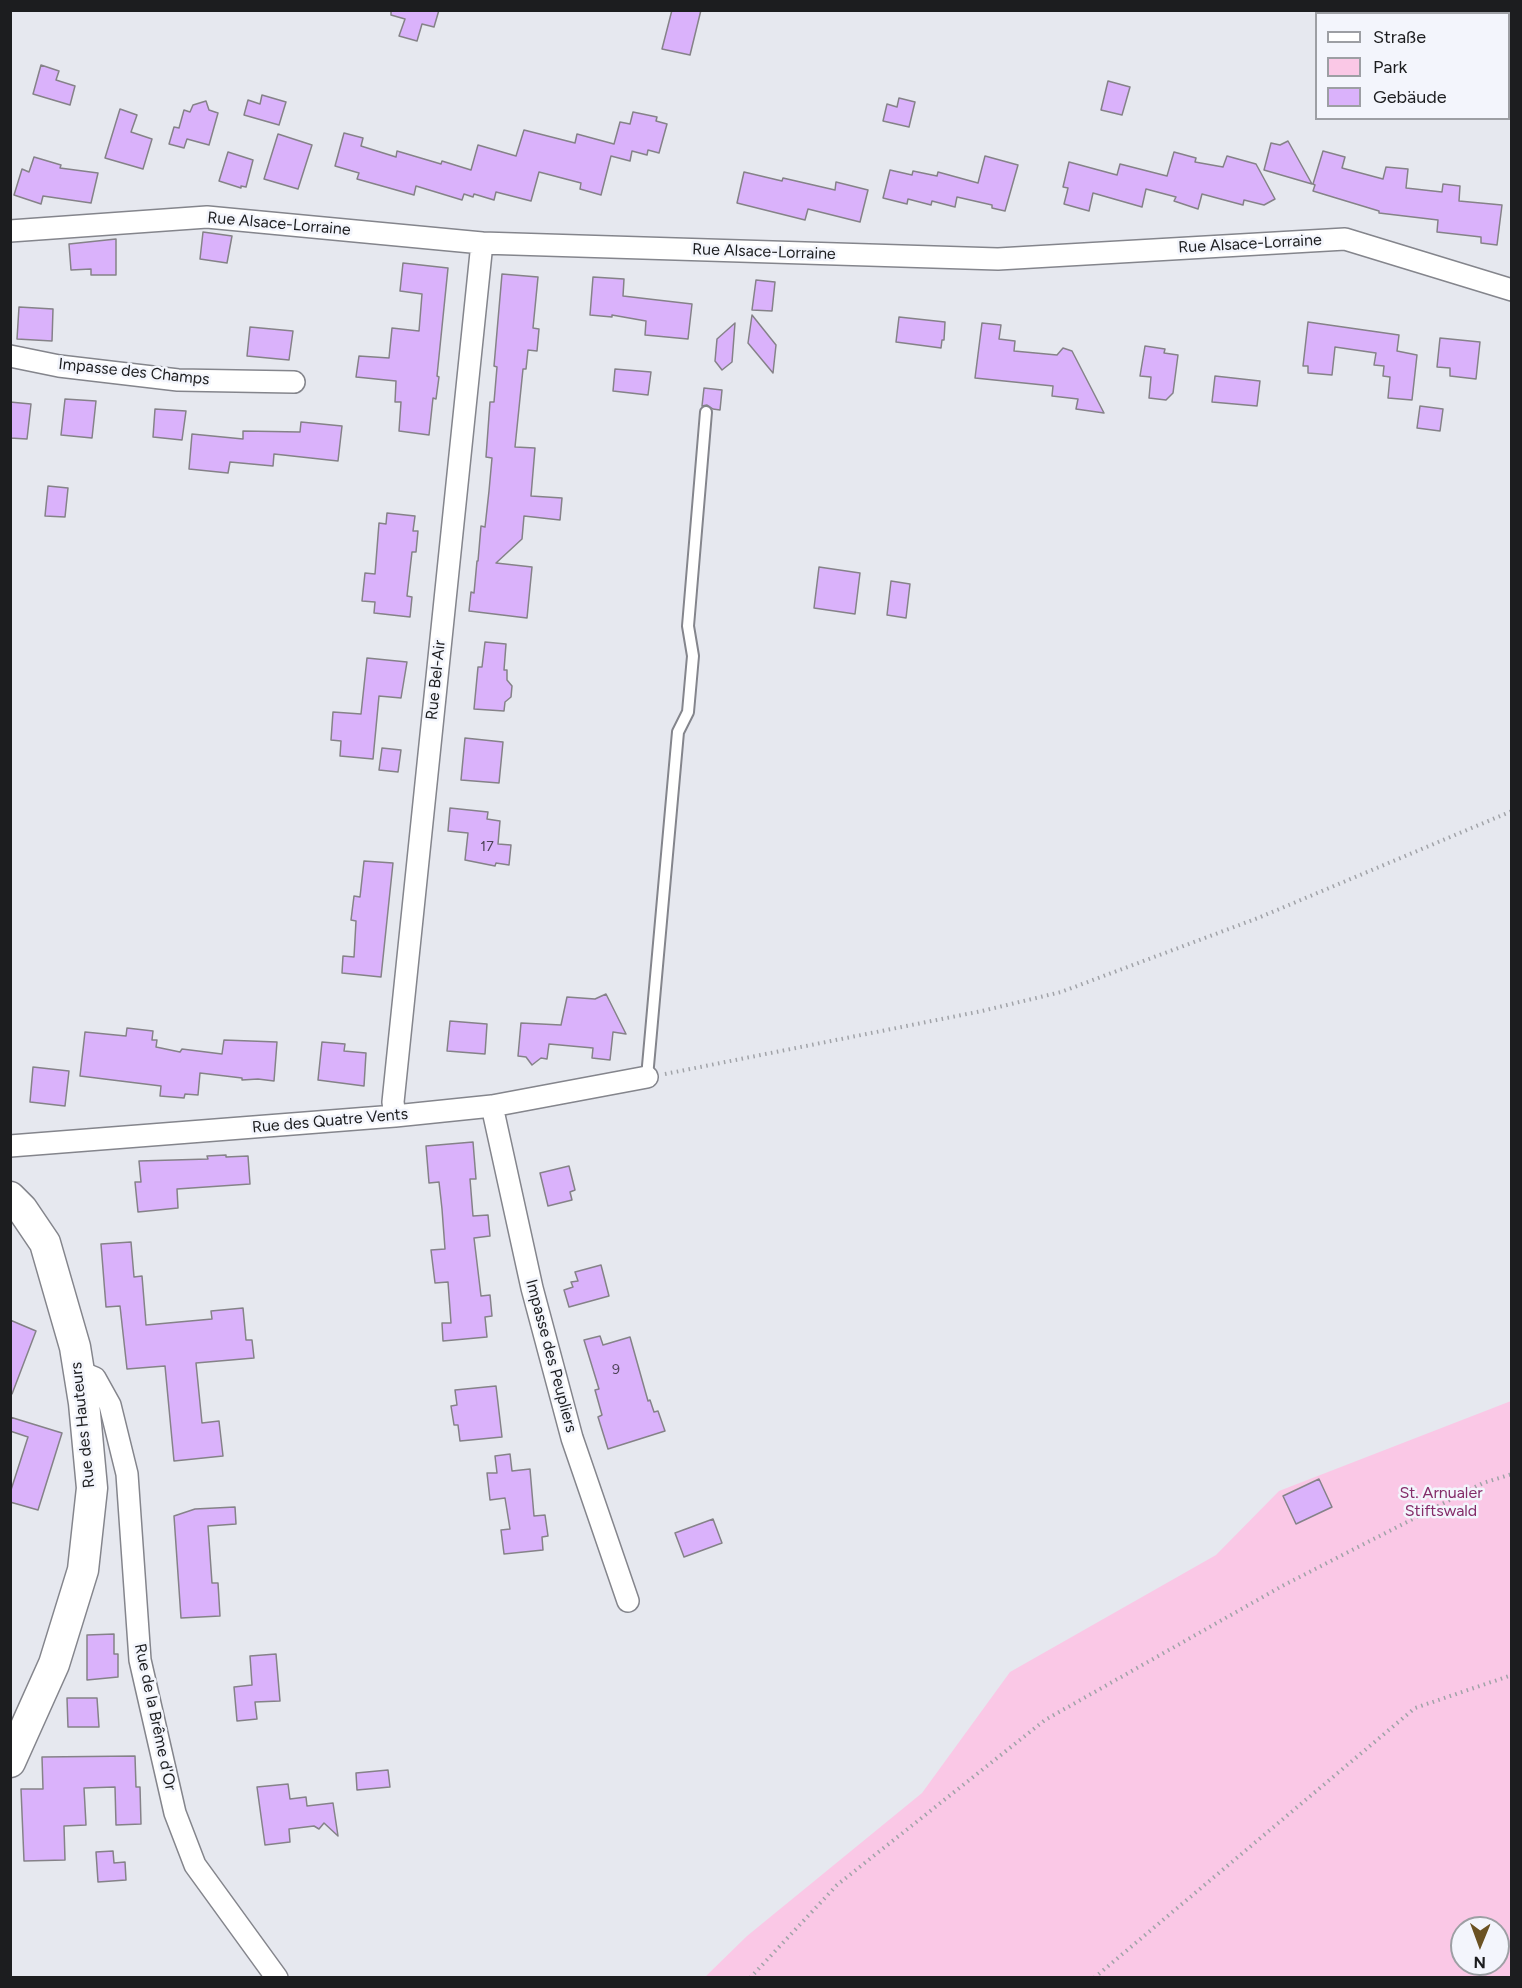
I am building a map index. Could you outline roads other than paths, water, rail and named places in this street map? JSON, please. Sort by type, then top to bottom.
[{"type":"street","name":"Rue Alsace-Lorraine","points":[[10,231],[207,217],[482,243],[998,259],[1345,238],[1512,290]]},
{"type":"street","name":"Rue Bel-Air","points":[[394,1116],[393,1102],[482,243]]},
{"type":"street","name":"Impasse des Champs","points":[[10,356],[59,366],[178,380],[294,381]]},
{"type":"street","name":"Rue des Quatre Vents","points":[[10,1146],[394,1116],[492,1106],[647,1077]]},
{"type":"street","name":"Impasse des Peupliers","points":[[492,1106],[532,1288],[572,1438],[627,1601]]},
{"type":"street","name":"Rue des Hauteurs","points":[[10,1197],[22,1209],[45,1243],[75,1347],[84,1403],[92,1488],[83,1570],[54,1664],[10,1762]]},
{"type":"street","name":"Rue de la Brême d'Or","points":[[78,1371],[95,1378],[110,1405],[127,1474],[140,1660],[175,1814],[195,1865],[277,1977]]},
{"type":"lane","points":[[647,1077],[678,732],[688,712],[693,656],[688,626],[706,412]]},
{"type":"park label","name":"St. Arnualer Stiftswald","points":[[1441,1502]]}]
